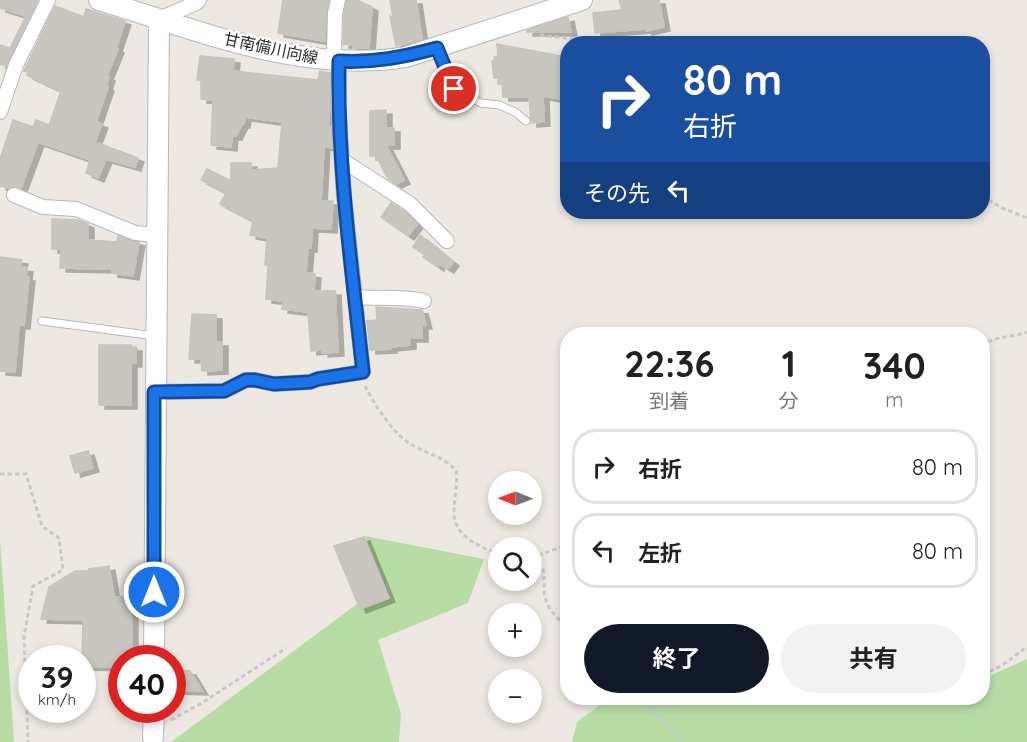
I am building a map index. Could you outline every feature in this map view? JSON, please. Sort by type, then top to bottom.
[{"type":"street","points":[[0,112],[7,71],[48,0]]},
{"type":"street","points":[[154,645],[154,392],[159,19],[199,0]]},
{"type":"street","points":[[154,392],[224,391],[246,380],[274,384],[310,382],[363,372],[342,160],[338,101],[339,61],[334,51],[335,13],[338,0]]},
{"type":"street","name":"甘南備川向線","points":[[107,1],[261,49],[339,61],[381,61],[437,48],[582,0]]},
{"type":"street","points":[[342,160],[410,204],[447,241]]},
{"type":"street","points":[[14,195],[43,207],[76,209],[135,233],[156,235]]},
{"type":"street","points":[[355,297],[385,299],[407,297],[424,301]]},
{"type":"street","points":[[153,723],[153,734]]},
{"type":"lane","points":[[437,48],[454,89],[481,103],[500,105],[515,112],[526,122]]},
{"type":"lane","points":[[42,321],[155,336]]},
{"type":"path","points":[[511,23],[520,32],[560,37]]},
{"type":"path","points":[[990,201],[1027,219]]},
{"type":"path","points":[[990,341],[1027,332]]},
{"type":"path","points":[[363,372],[364,384],[376,407],[387,421],[410,444],[446,460],[456,470],[458,483],[454,515],[458,529],[470,540],[488,549]]},
{"type":"path","points":[[0,474],[26,474],[42,526],[59,538],[62,560],[63,570],[33,586],[24,637],[28,742]]},
{"type":"path","points":[[542,555],[560,548]]},
{"type":"path","points":[[542,566],[545,574],[546,603],[560,620]]},
{"type":"path","points":[[990,672],[1027,647]]},
{"type":"path","points":[[153,734],[286,648]]},
{"type":"path","points":[[647,705],[681,742]]},
{"type":"green space","points":[[365,536],[484,559],[468,603],[378,640],[401,714],[399,742],[171,742],[380,587]]},
{"type":"green space","points":[[0,539],[14,742],[0,742]]},
{"type":"green space","points":[[1027,659],[1027,742],[572,742],[577,722],[600,705],[990,705],[990,676]]},
{"type":"building","points":[[0,0],[38,1],[6,66],[0,64],[0,45],[10,48],[26,16],[0,8]]},
{"type":"building","points":[[283,0],[329,0],[325,41],[278,33]]},
{"type":"building","points":[[347,0],[357,0],[372,7],[369,48],[353,48],[354,45],[343,44]]},
{"type":"building","points":[[390,0],[416,0],[422,39],[396,46],[390,16],[393,18]]},
{"type":"building","points":[[619,0],[659,0],[664,27],[646,31],[646,29],[595,33],[593,13],[622,10]]},
{"type":"building","points":[[55,6],[84,17],[86,9],[125,21],[116,48],[118,49],[107,76],[109,77],[106,87],[108,87],[96,122],[102,124],[95,142],[138,158],[135,167],[106,159],[98,178],[86,173],[90,160],[38,142],[21,188],[0,186],[0,159],[13,120],[33,127],[36,120],[49,125],[61,91],[27,75],[28,72],[24,71]]},
{"type":"building","points":[[568,17],[571,32],[527,32],[527,30]]},
{"type":"building","points":[[497,44],[560,56],[560,99],[543,96],[544,122],[531,123],[529,97],[503,97],[502,84],[498,84],[498,78],[494,78],[492,61],[495,61],[494,57],[498,56]]},
{"type":"building","points":[[200,56],[234,59],[233,71],[318,80],[320,71],[330,73],[329,127],[331,127],[332,148],[324,146],[321,201],[333,201],[331,229],[312,228],[306,273],[315,274],[314,291],[335,291],[338,352],[311,351],[308,312],[282,309],[283,301],[266,299],[267,238],[250,235],[253,221],[220,204],[226,193],[201,180],[207,169],[231,181],[231,163],[251,163],[252,170],[278,168],[282,122],[245,117],[244,124],[236,136],[232,136],[231,147],[211,145],[213,100],[201,99],[201,80],[197,80]]},
{"type":"building","points":[[386,110],[386,128],[394,128],[394,145],[386,145],[404,180],[396,184],[388,179],[376,156],[370,156],[370,111]]},
{"type":"building","points":[[391,203],[404,211],[417,224],[408,236],[381,217]]},
{"type":"building","points":[[52,219],[78,220],[88,224],[88,240],[117,242],[118,236],[139,242],[133,276],[112,273],[112,269],[60,268],[61,249],[52,249]]},
{"type":"building","points":[[420,235],[453,262],[448,269],[439,264],[438,267],[413,247]]},
{"type":"building","points":[[0,257],[22,260],[20,267],[27,268],[26,277],[29,277],[24,325],[19,325],[15,372],[0,371]]},
{"type":"building","points":[[376,307],[422,310],[426,325],[422,325],[422,338],[410,338],[410,345],[370,350],[367,321],[377,320]]},
{"type":"building","points":[[192,314],[216,315],[216,342],[222,342],[222,370],[202,371],[201,359],[189,359]]},
{"type":"building","points":[[99,345],[136,347],[136,363],[131,363],[131,405],[99,405]]},
{"type":"building","points":[[88,451],[93,468],[75,473],[70,456]]},
{"type":"building","points":[[364,537],[389,598],[360,609],[334,546]]},
{"type":"building","points":[[109,566],[114,597],[132,596],[132,645],[108,645],[108,667],[96,666],[96,645],[82,645],[83,620],[41,619],[49,587],[75,571],[89,571],[89,569]]},
{"type":"building","points":[[186,671],[190,671],[202,691],[186,690]]},
{"type":"route","points":[[154,592],[154,392],[224,391],[246,380],[274,384],[310,382],[363,372],[344,196],[338,101],[339,61],[381,61],[437,48],[454,89]]}]
